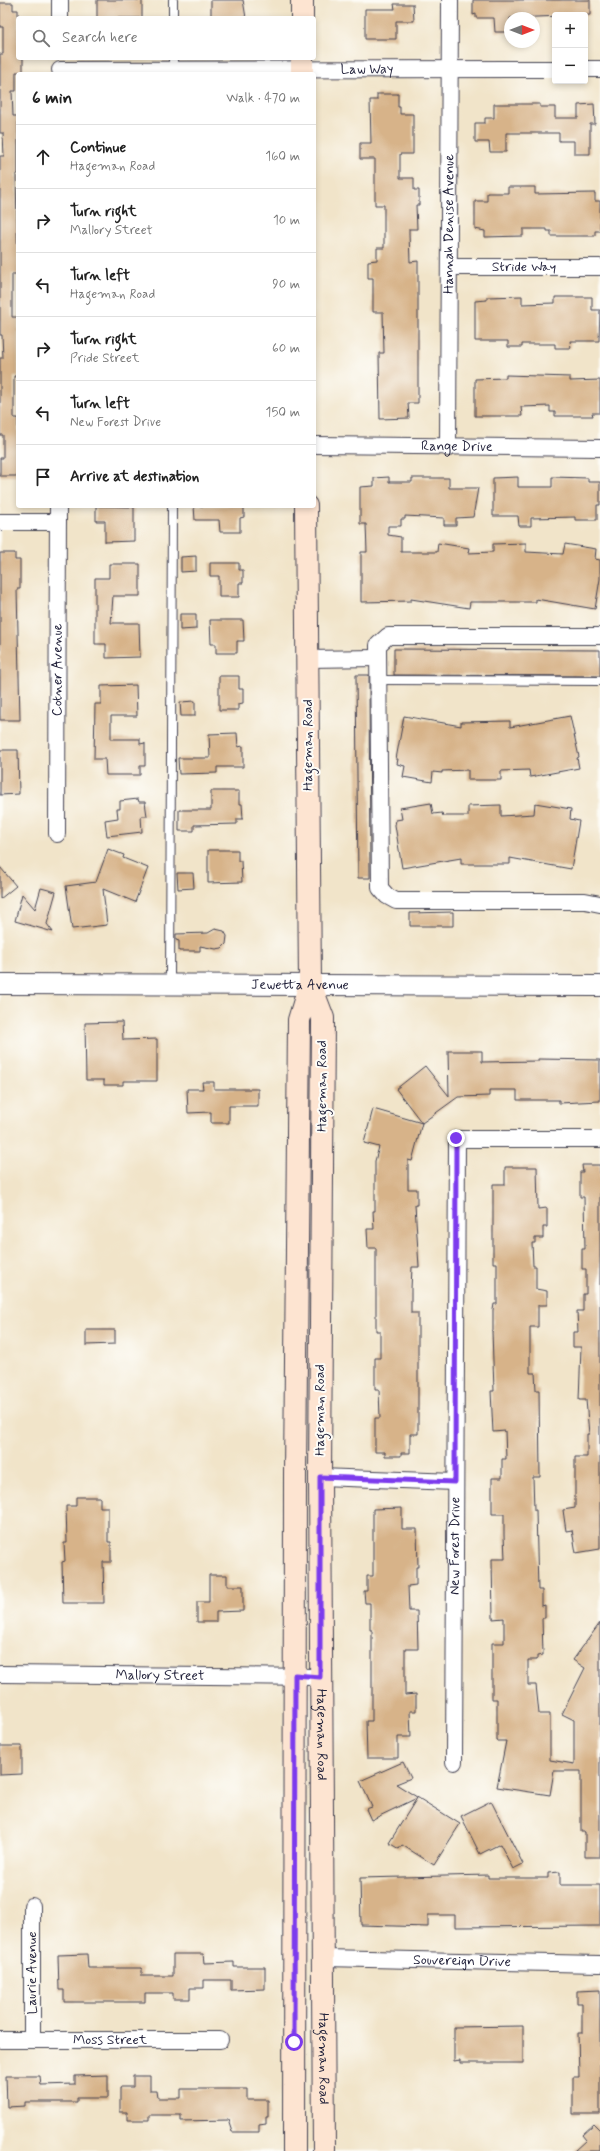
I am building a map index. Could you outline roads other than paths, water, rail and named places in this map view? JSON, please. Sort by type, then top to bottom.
[{"type":"main road","points":[[302,0],[302,16]]},
{"type":"main road","name":"Hageman Road","points":[[294,2151],[293,1886],[295,1831],[299,1020],[310,984],[306,508]]},
{"type":"main road","name":"Hageman Road","points":[[310,984],[323,1018],[320,1677],[324,1958],[324,2151]]},
{"type":"main road","points":[[295,1831],[307,1874],[308,1942],[324,1958]]},
{"type":"street","points":[[60,0],[60,16]]},
{"type":"street","name":"Hannah Denise Avenue","points":[[448,448],[450,0]]},
{"type":"street","name":"Law Way","points":[[60,67],[552,69]]},
{"type":"street","points":[[588,69],[600,69]]},
{"type":"street","name":"Stride Way","points":[[449,267],[600,267]]},
{"type":"street","name":"Range Drive","points":[[316,445],[448,448],[600,448]]},
{"type":"street","points":[[0,522],[58,514]]},
{"type":"street","name":"Cotner Avenue","points":[[57,834],[58,514]]},
{"type":"street","points":[[600,636],[388,636],[378,645],[380,888],[386,896],[396,901],[585,901],[600,904]]},
{"type":"street","points":[[307,660],[378,658]]},
{"type":"street","name":"Jewetta Avenue","points":[[0,984],[600,986]]},
{"type":"street","name":"New Forest Drive","points":[[454,1762],[456,1138],[600,1139]]},
{"type":"street","points":[[320,1477],[455,1482]]},
{"type":"street","name":"Mallory Street","points":[[0,1674],[295,1675],[320,1677]]},
{"type":"street","name":"Laurie Avenue","points":[[32,1906],[32,2040]]},
{"type":"street","name":"Souvereign Drive","points":[[324,1958],[600,1964]]},
{"type":"street","name":"Moss Street","points":[[0,2040],[220,2040]]},
{"type":"lane","points":[[173,16],[174,0]]},
{"type":"lane","points":[[170,984],[172,508]]},
{"type":"lane","points":[[379,680],[600,681]]}]
